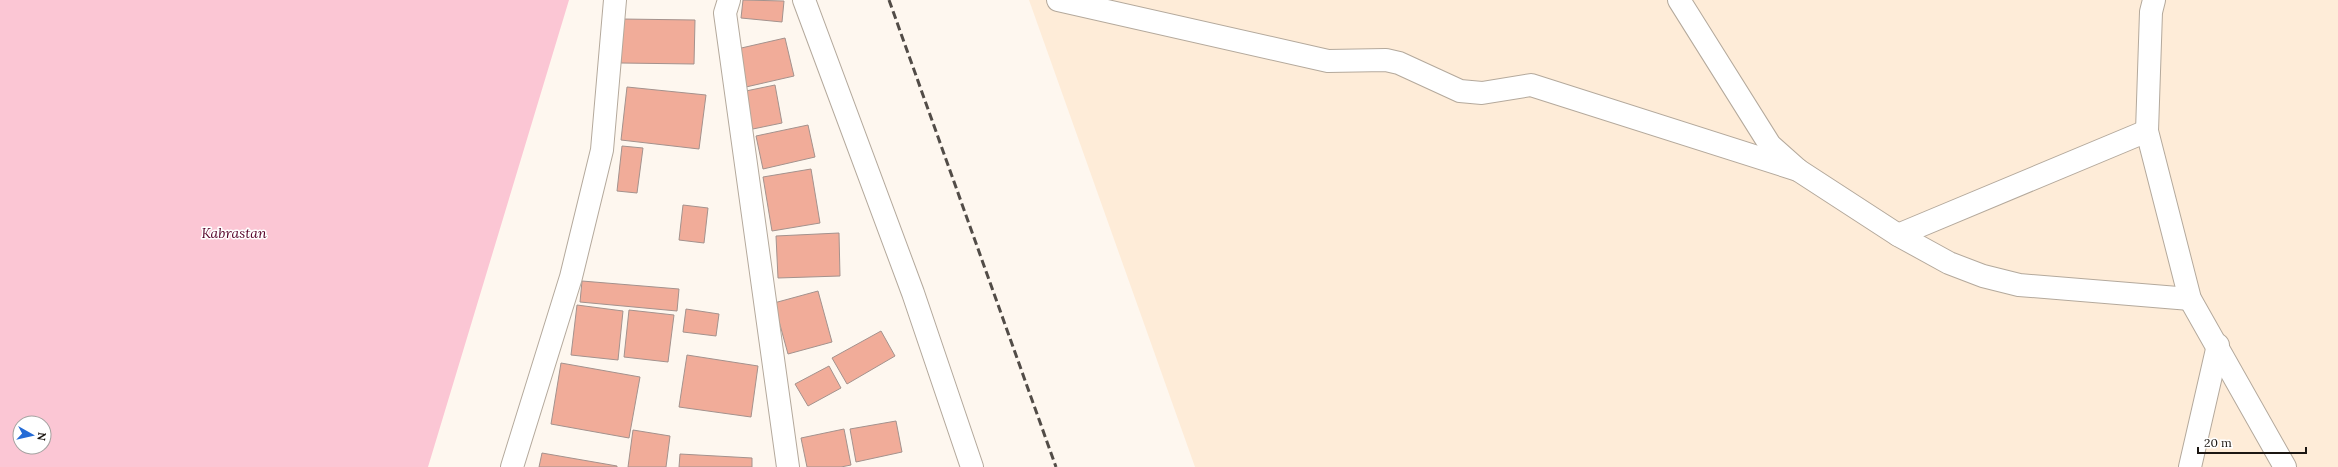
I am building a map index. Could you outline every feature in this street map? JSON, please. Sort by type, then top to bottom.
[{"type":"street","points":[[512,467],[571,277],[602,150],[615,0]]},
{"type":"street","points":[[729,0],[725,13],[788,467]]},
{"type":"street","points":[[804,0],[912,293],[972,467]]},
{"type":"street","points":[[1058,0],[1328,61],[1386,60],[1399,63],[1460,91],[1482,92],[1531,85],[1798,170]]},
{"type":"street","points":[[1679,0],[1770,145],[1798,170],[1898,235],[1949,263],[1983,276],[2019,285],[2190,299]]},
{"type":"street","points":[[2154,0],[2151,12],[2147,131],[2190,299],[2218,345],[2286,467]]},
{"type":"street","points":[[1898,235],[2147,131]]},
{"type":"street","points":[[2190,467],[2218,345]]},
{"type":"shaded area","points":[[1029,0],[2338,0],[2338,467],[1195,467]]},
{"type":"green space","name":"Kabrastan","points":[[0,0],[569,0],[428,467],[0,467]]},
{"type":"building","points":[[743,0],[784,1],[782,22],[741,18]]},
{"type":"building","points":[[622,19],[695,20],[694,64],[621,63]]},
{"type":"building","points":[[785,38],[794,76],[746,87],[737,49]]},
{"type":"building","points":[[775,85],[782,123],[748,130],[741,92]]},
{"type":"building","points":[[627,87],[706,95],[699,149],[621,140]]},
{"type":"building","points":[[808,125],[815,157],[763,169],[756,136]]},
{"type":"building","points":[[622,146],[643,148],[637,193],[617,191]]},
{"type":"building","points":[[811,169],[820,223],[772,231],[763,177]]},
{"type":"building","points":[[683,205],[708,208],[704,243],[679,240]]},
{"type":"building","points":[[839,233],[840,276],[778,278],[776,236]]},
{"type":"building","points":[[582,281],[679,289],[677,311],[580,302]]},
{"type":"building","points":[[818,291],[832,342],[788,354],[774,303]]},
{"type":"building","points":[[577,305],[623,311],[618,360],[571,355]]},
{"type":"building","points":[[686,309],[719,314],[716,336],[683,332]]},
{"type":"building","points":[[629,310],[674,315],[668,362],[624,357]]},
{"type":"building","points":[[881,331],[895,356],[847,384],[832,358]]},
{"type":"building","points":[[687,355],[758,366],[751,417],[679,407]]},
{"type":"building","points":[[561,363],[640,377],[629,438],[551,424]]},
{"type":"building","points":[[829,366],[841,388],[808,406],[795,384]]},
{"type":"building","points":[[896,421],[902,452],[856,462],[850,429]]},
{"type":"building","points":[[844,429],[851,465],[841,467],[807,467],[801,438]]},
{"type":"building","points":[[633,430],[670,436],[666,467],[628,467]]},
{"type":"building","points":[[542,453],[617,466],[617,467],[539,467]]},
{"type":"building","points":[[680,454],[752,458],[752,467],[679,467]]},
{"type":"railway","points":[[889,0],[1056,467]]}]
